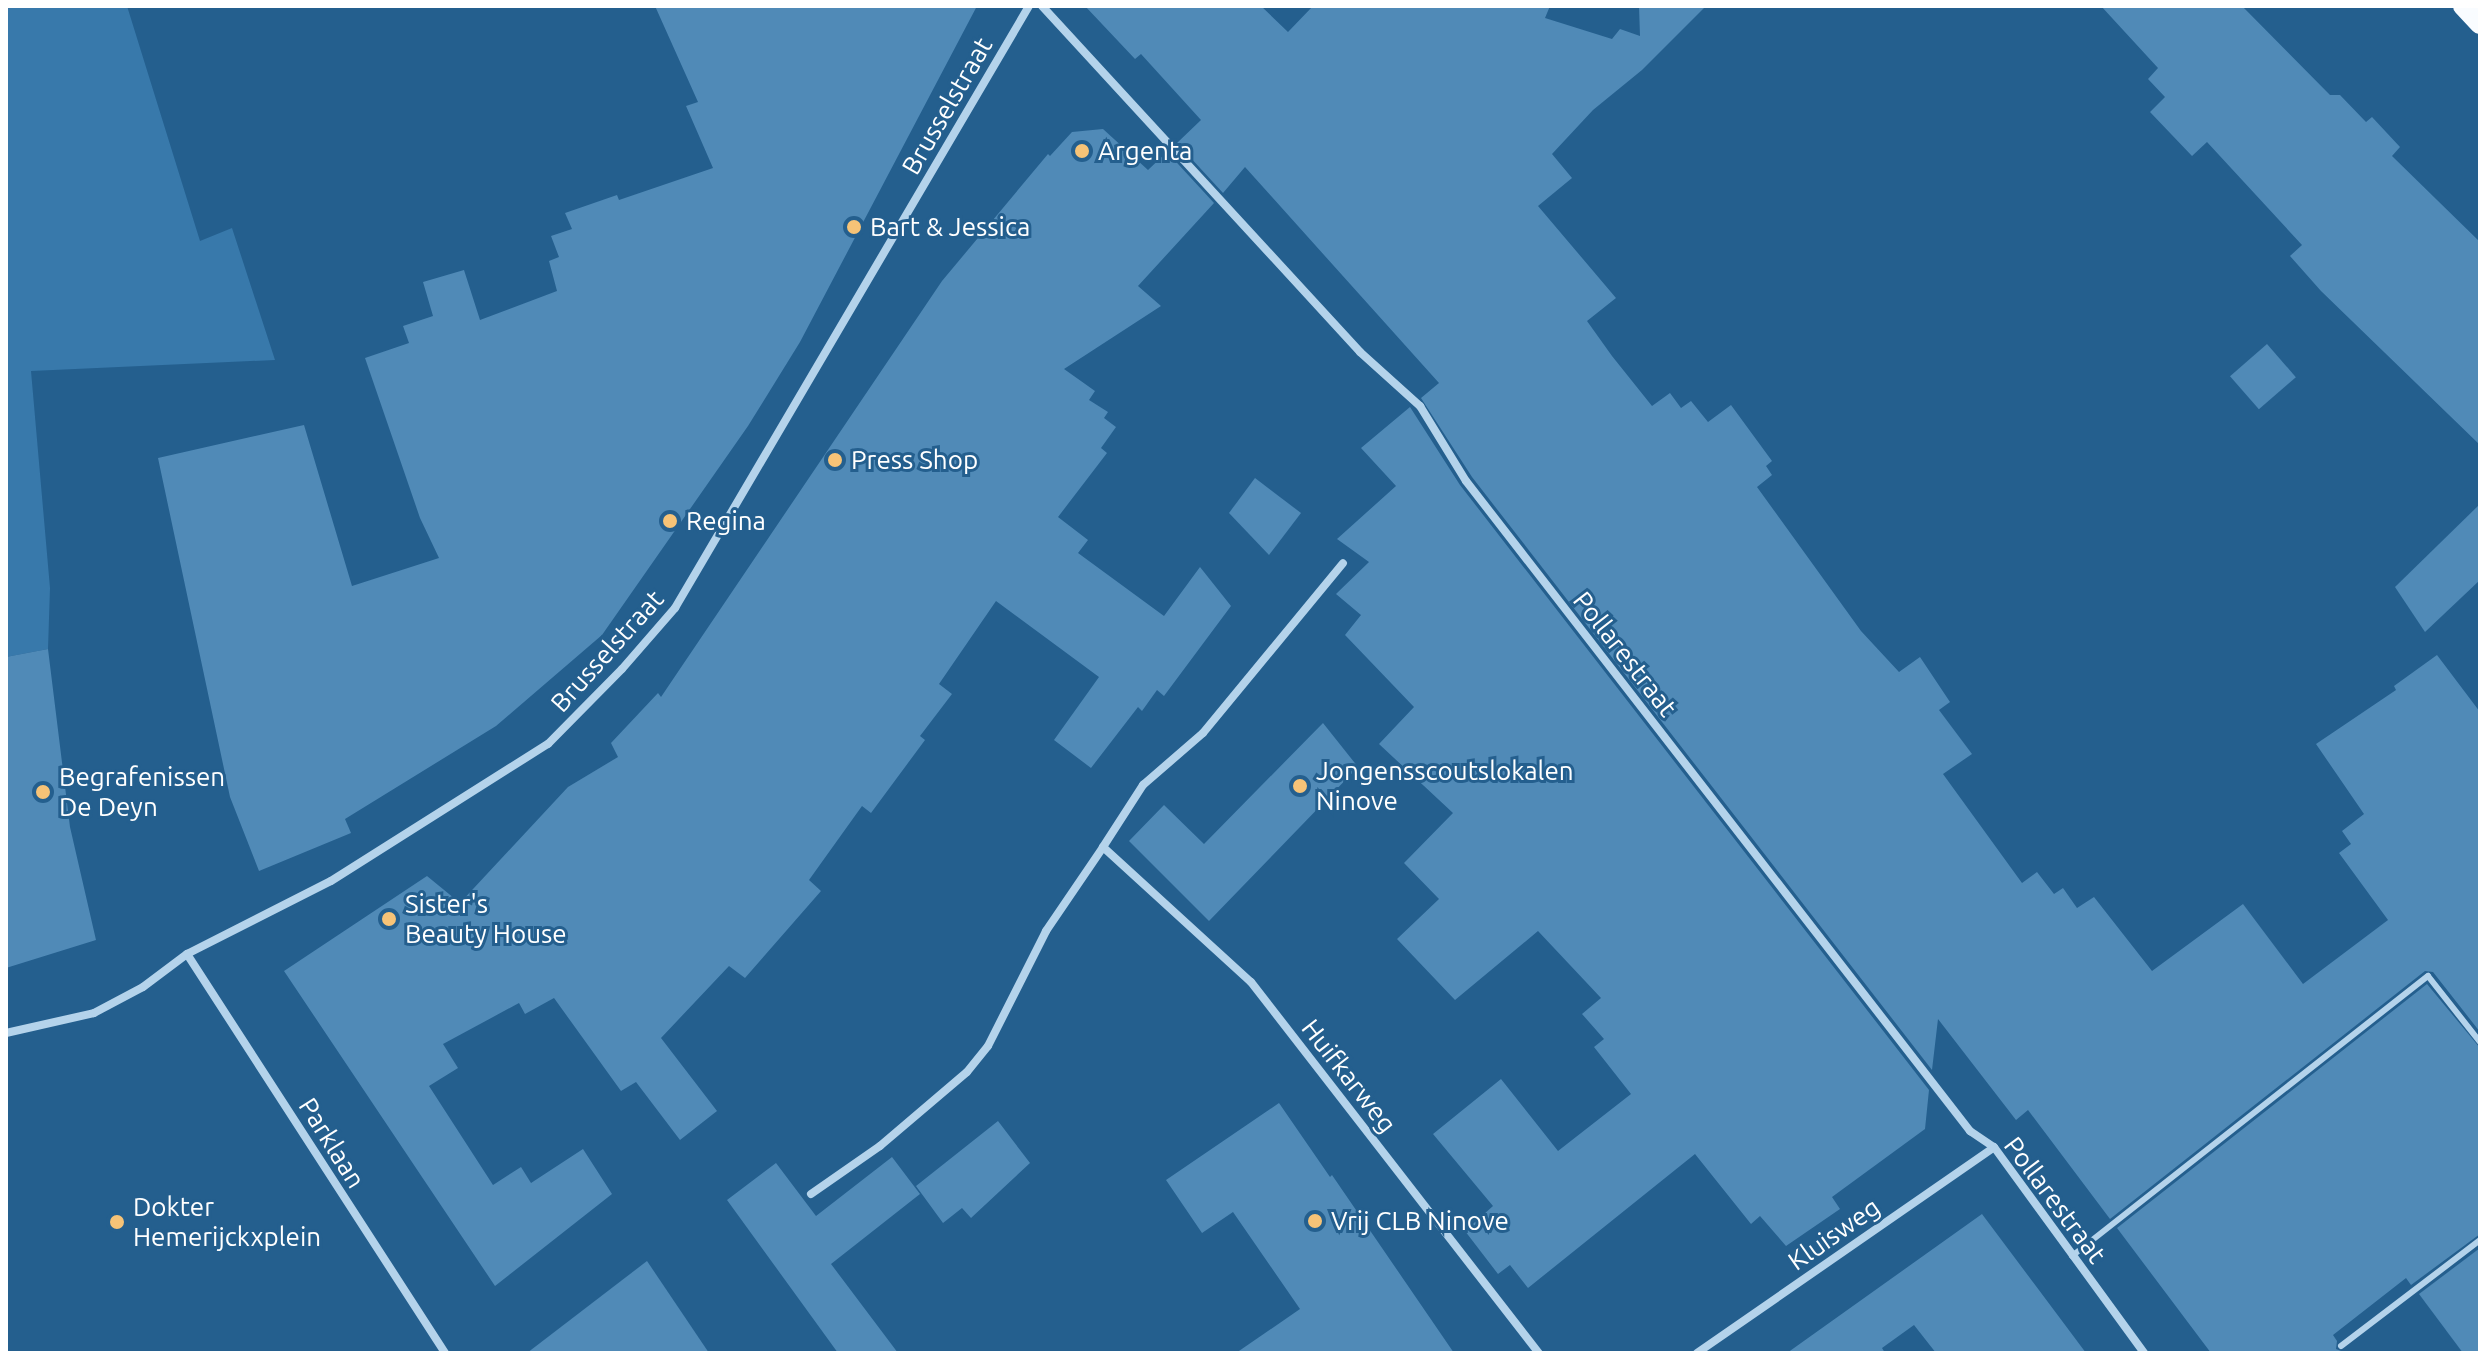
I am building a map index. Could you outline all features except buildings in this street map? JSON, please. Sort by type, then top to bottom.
[{"type":"main road","points":[[2463,6],[2480,24]]},
{"type":"street","name":"Brusselstraat","points":[[6,1033],[94,1013],[143,987],[187,954],[331,881],[548,744],[622,669],[675,608],[1029,6]]},
{"type":"street","name":"Pollarestraat","points":[[1042,6],[1360,352],[1420,406],[1466,481],[1970,1131],[1994,1147],[2144,1353]]},
{"type":"street","points":[[811,1194],[880,1146],[967,1072],[988,1046],[1046,931],[1143,785],[1203,733],[1343,563]]},
{"type":"street","name":"Huifkarweg","points":[[1103,847],[1251,982],[1539,1353]]},
{"type":"street","name":"Parklaan","points":[[187,954],[445,1353]]},
{"type":"street","name":"Kluisweg","points":[[1697,1353],[1994,1147]]},
{"type":"lane","points":[[2072,1256],[2428,976],[2480,1042]]},
{"type":"lane","points":[[2341,1346],[2480,1240]]},
{"type":"shaded area","points":[[6,6],[127,6],[200,241],[232,228],[275,360],[31,371],[50,588],[48,649],[6,657]]},
{"type":"place","name":"Argenta","points":[[1082,151]]},
{"type":"place","name":"Bart & Jessica","points":[[854,227]]},
{"type":"place","name":"Press Shop","points":[[835,460]]},
{"type":"place","name":"Regina","points":[[670,521]]},
{"type":"place","name":"Jongensscoutslokalen Ninove","points":[[1300,786]]},
{"type":"place","name":"Begrafenissen De Deyn","points":[[43,792]]},
{"type":"place","name":"Sister's Beauty House","points":[[389,919]]},
{"type":"place","name":"Vrij CLB Ninove","points":[[1315,1221]]},
{"type":"place","name":"Dokter Hemerijckxplein","points":[[117,1222]]}]
